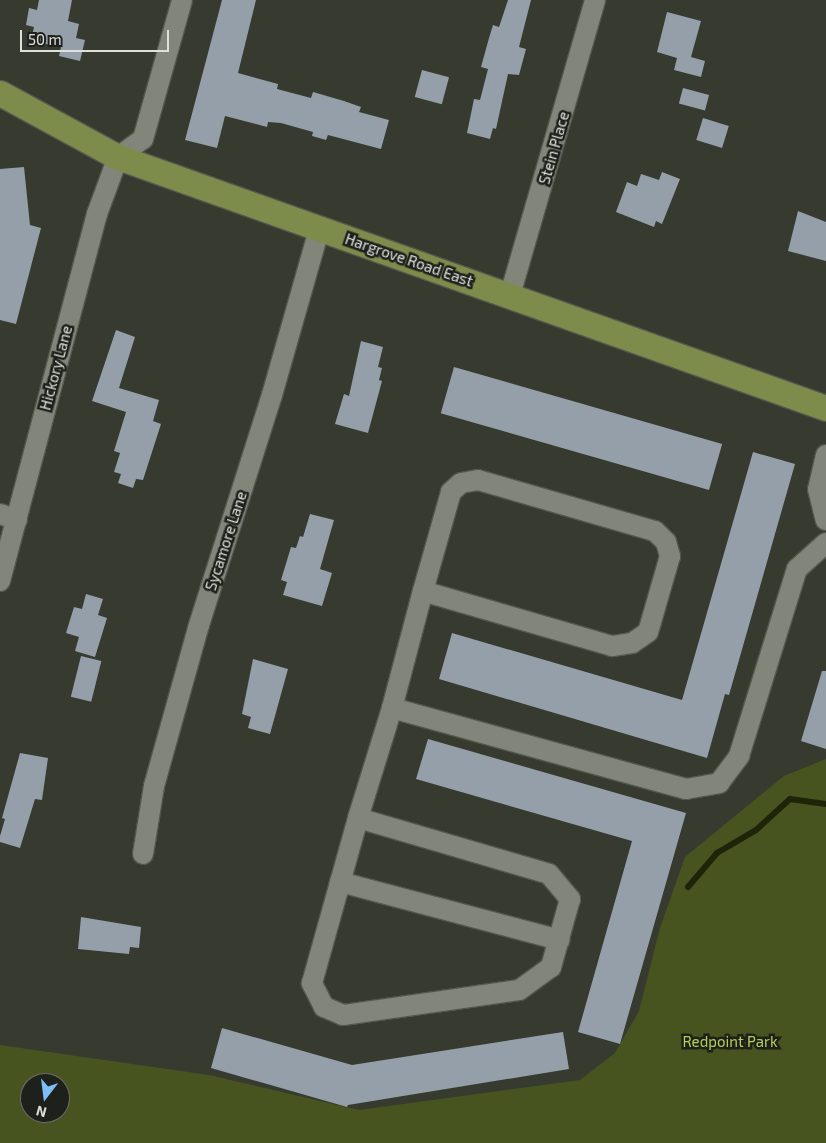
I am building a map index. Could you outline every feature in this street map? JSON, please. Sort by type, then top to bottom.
[{"type":"main road","name":"Hargrove Road East","points":[[0,93],[118,157],[320,230],[510,295],[662,352],[826,408]]},
{"type":"street","points":[[118,157],[143,139],[182,0]]},
{"type":"street","name":"Stein Place","points":[[510,295],[595,0]]},
{"type":"street","name":"Hickory Lane","points":[[0,581],[9,517],[97,214],[118,157]]},
{"type":"street","name":"Sycamore Lane","points":[[143,854],[154,786],[198,625],[272,396],[320,230]]},
{"type":"street","points":[[826,455],[818,489],[826,520]]},
{"type":"street","points":[[358,818],[549,874],[570,899],[551,967],[519,990],[343,1015],[324,1007],[312,983],[358,818],[392,708],[423,591],[451,492],[461,483],[478,480],[654,531],[666,542],[670,556],[648,632],[632,642],[612,646],[423,591]]},
{"type":"street","points":[[392,708],[686,789],[719,783],[739,756],[797,569],[826,543]]},
{"type":"street","points":[[340,882],[559,940]]},
{"type":"green space","name":"Redpoint Park","points":[[826,759],[826,1143],[0,1143],[0,1045],[209,1075],[359,1110],[580,1080],[615,1053],[639,1011],[660,928],[685,857],[784,776]]},
{"type":"building","points":[[39,0],[72,0],[68,21],[79,24],[76,38],[85,40],[80,61],[59,56],[61,47],[31,41],[34,27],[26,25],[29,8],[37,10]]},
{"type":"building","points":[[222,0],[256,0],[238,73],[278,84],[277,89],[311,98],[313,92],[344,101],[361,107],[359,112],[389,120],[381,149],[328,135],[326,140],[312,136],[313,132],[281,123],[268,122],[267,127],[225,116],[217,148],[185,140]]},
{"type":"building","points":[[508,0],[531,0],[519,47],[526,49],[519,75],[508,74],[496,129],[493,128],[490,139],[467,133],[474,99],[480,100],[488,69],[481,67],[493,25],[499,27]]},
{"type":"building","points":[[667,12],[701,21],[691,57],[705,61],[701,77],[674,70],[677,58],[657,52]]},
{"type":"building","points":[[422,70],[449,77],[442,104],[415,97]]},
{"type":"building","points":[[683,88],[709,95],[705,110],[679,103]]},
{"type":"building","points":[[703,118],[729,126],[722,148],[696,140]]},
{"type":"building","points":[[24,167],[30,225],[41,228],[16,324],[0,320],[0,169]]},
{"type":"building","points":[[662,172],[680,179],[662,224],[656,221],[654,227],[616,212],[627,182],[637,186],[641,174],[659,180]]},
{"type":"building","points":[[798,211],[826,222],[826,261],[788,251]]},
{"type":"building","points":[[116,330],[135,337],[119,388],[159,400],[153,421],[161,424],[143,480],[136,479],[133,488],[118,483],[121,474],[114,472],[120,453],[114,451],[126,412],[92,401]]},
{"type":"building","points":[[361,341],[383,347],[378,367],[382,368],[379,380],[382,381],[368,433],[335,424],[344,394],[349,396]]},
{"type":"building","points":[[454,367],[722,444],[709,490],[441,413]]},
{"type":"building","points":[[753,452],[795,464],[729,695],[725,694],[707,758],[439,679],[452,633],[682,700]]},
{"type":"building","points":[[310,514],[334,520],[320,569],[332,573],[322,606],[283,595],[287,582],[281,580],[291,547],[296,548],[300,536],[303,537]]},
{"type":"building","points":[[86,594],[103,599],[98,615],[107,618],[95,657],[75,651],[79,637],[66,633],[74,607],[82,609]]},
{"type":"building","points":[[81,656],[101,661],[91,702],[71,697]]},
{"type":"building","points":[[253,659],[288,669],[270,734],[248,728],[251,717],[242,714]]},
{"type":"building","points":[[822,671],[826,671],[826,749],[801,741]]},
{"type":"building","points":[[428,739],[686,813],[620,1044],[578,1032],[632,841],[416,779]]},
{"type":"building","points":[[20,753],[48,758],[42,800],[35,799],[20,848],[0,842],[0,836],[5,819],[2,818]]},
{"type":"building","points":[[81,917],[141,927],[139,948],[130,947],[129,954],[78,949]]},
{"type":"building","points":[[222,1028],[352,1065],[563,1032],[569,1069],[348,1105],[347,1107],[211,1068]]},
{"type":"waterway","points":[[688,887],[717,853],[756,830],[790,799],[826,804]]}]
